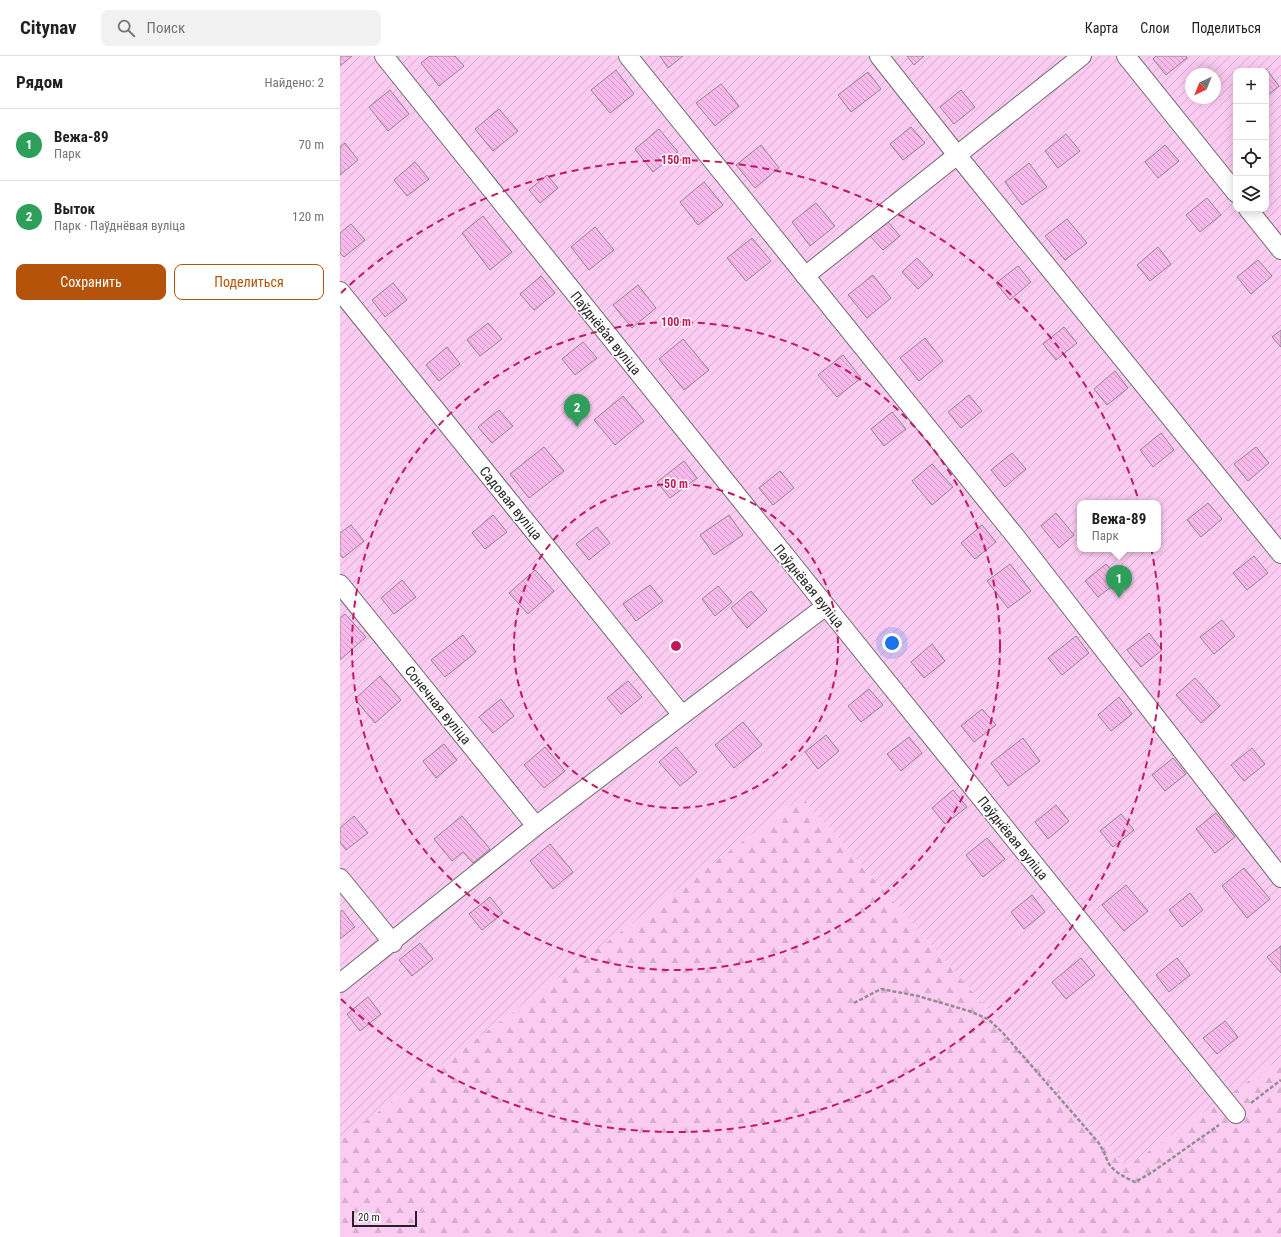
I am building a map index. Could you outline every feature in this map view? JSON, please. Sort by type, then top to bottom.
[{"type":"street","name":"Паўднёвая вуліца","points":[[384,56],[1236,1114]]},
{"type":"street","points":[[628,56],[1021,544],[1281,878]]},
{"type":"street","points":[[879,56],[957,155],[1281,554]]},
{"type":"street","points":[[805,276],[1082,56]]},
{"type":"street","points":[[1126,56],[1233,190]]},
{"type":"street","points":[[1250,212],[1281,250]]},
{"type":"street","name":"Садовая вуліца","points":[[340,291],[682,715]]},
{"type":"street","name":"Сонечная вуліца","points":[[340,584],[536,826]]},
{"type":"street","points":[[340,983],[536,826],[826,606]]},
{"type":"street","points":[[340,878],[393,942]]},
{"type":"path","points":[[854,1003],[881,989],[918,996],[969,1011],[988,1019],[1003,1033],[1098,1142],[1107,1154],[1108,1164],[1135,1182],[1151,1173],[1236,1114],[1281,1080]]},
{"type":"green space","points":[[340,56],[1281,56],[1281,1058],[1126,1167],[802,797],[340,1140]]},
{"type":"green space","points":[[802,797],[1126,1167],[1281,1058],[1281,1237],[340,1237],[340,1140]]},
{"type":"building","points":[[340,56],[352,56],[340,66]]},
{"type":"building","points":[[430,56],[455,56],[464,66],[439,86],[421,63]]},
{"type":"building","points":[[660,56],[683,56],[668,68]]},
{"type":"building","points":[[907,56],[924,56],[914,65]]},
{"type":"building","points":[[1156,56],[1186,56],[1187,58],[1166,75],[1153,59]]},
{"type":"building","points":[[616,70],[634,94],[610,113],[591,90]]},
{"type":"building","points":[[868,72],[881,89],[851,112],[838,95]]},
{"type":"building","points":[[1269,73],[1279,86],[1269,94]]},
{"type":"building","points":[[721,84],[739,106],[715,126],[696,103]]},
{"type":"building","points":[[390,90],[409,114],[388,131],[369,107]]},
{"type":"building","points":[[961,90],[975,107],[954,124],[940,107]]},
{"type":"building","points":[[499,109],[518,131],[493,151],[475,129]]},
{"type":"building","points":[[911,127],[925,143],[903,160],[890,144]]},
{"type":"building","points":[[659,129],[678,152],[653,172],[635,149]]},
{"type":"building","points":[[1066,134],[1080,151],[1058,168],[1045,151]]},
{"type":"building","points":[[345,143],[358,160],[340,175],[340,147]]},
{"type":"building","points":[[761,145],[779,168],[755,188],[736,165]]},
{"type":"building","points":[[1165,145],[1179,161],[1158,178],[1145,162]]},
{"type":"building","points":[[415,162],[429,179],[407,196],[394,180]]},
{"type":"building","points":[[1029,163],[1047,187],[1022,205],[1005,182]]},
{"type":"building","points":[[547,175],[558,188],[540,203],[529,190]]},
{"type":"building","points":[[704,182],[723,205],[698,225],[680,202]]},
{"type":"building","points":[[1207,198],[1221,215],[1200,232],[1186,215]]},
{"type":"building","points":[[816,203],[835,226],[810,246],[792,222]]},
{"type":"building","points":[[483,216],[512,252],[490,270],[462,233]]},
{"type":"building","points":[[1067,219],[1087,243],[1065,260],[1045,236]]},
{"type":"building","points":[[888,222],[900,236],[883,250],[870,236]]},
{"type":"building","points":[[351,224],[365,240],[344,257],[340,253],[340,233]]},
{"type":"building","points":[[595,227],[614,250],[589,270],[571,247]]},
{"type":"building","points":[[752,238],[771,261],[746,281],[727,258]]},
{"type":"building","points":[[1158,247],[1171,264],[1150,281],[1137,265]]},
{"type":"building","points":[[917,258],[933,275],[918,289],[902,272]]},
{"type":"building","points":[[1258,260],[1272,276],[1251,294],[1237,277]]},
{"type":"building","points":[[1018,266],[1031,282],[1010,300],[996,283]]},
{"type":"building","points":[[873,275],[891,298],[867,318],[848,295]]},
{"type":"building","points":[[541,276],[555,293],[534,310],[520,294]]},
{"type":"building","points":[[393,283],[407,300],[385,317],[372,300]]},
{"type":"building","points":[[638,285],[656,308],[632,328],[613,305]]},
{"type":"building","points":[[488,323],[502,339],[480,356],[467,340]]},
{"type":"building","points":[[1064,327],[1077,343],[1056,360],[1043,344]]},
{"type":"building","points":[[1281,330],[1281,347],[1272,337]]},
{"type":"building","points":[[925,338],[943,361],[919,381],[900,358]]},
{"type":"building","points":[[683,339],[709,370],[684,390],[659,359]]},
{"type":"building","points":[[583,342],[597,358],[575,375],[562,359]]},
{"type":"building","points":[[447,347],[460,364],[439,381],[426,365]]},
{"type":"building","points":[[843,355],[861,378],[837,397],[818,375]]},
{"type":"building","points":[[1115,371],[1128,388],[1107,405],[1094,389]]},
{"type":"building","points":[[969,395],[982,411],[961,428],[948,412]]},
{"type":"building","points":[[623,396],[644,421],[615,445],[594,420]]},
{"type":"building","points":[[499,410],[513,426],[492,443],[478,427]]},
{"type":"building","points":[[892,412],[906,429],[884,446],[871,429]]},
{"type":"building","points":[[1161,433],[1174,450],[1153,467],[1140,450]]},
{"type":"building","points":[[544,447],[564,471],[529,498],[510,474]]},
{"type":"building","points":[[1256,447],[1269,463],[1248,481],[1234,464]]},
{"type":"building","points":[[1012,453],[1026,469],[1005,487],[991,470]]},
{"type":"building","points":[[684,461],[697,478],[670,498],[657,482]]},
{"type":"building","points":[[932,464],[953,487],[932,505],[912,481]]},
{"type":"building","points":[[780,471],[794,488],[773,505],[759,488]]},
{"type":"building","points":[[1208,503],[1222,519],[1201,537],[1187,520]]},
{"type":"building","points":[[1056,513],[1074,535],[1059,548],[1041,526]]},
{"type":"building","points":[[493,515],[507,532],[485,549],[472,533]]},
{"type":"building","points":[[729,515],[743,535],[714,555],[700,535]]},
{"type":"building","points":[[351,525],[364,541],[343,558],[340,555],[340,533]]},
{"type":"building","points":[[982,525],[996,542],[975,559],[961,543]]},
{"type":"building","points":[[597,527],[610,543],[589,560],[576,544]]},
{"type":"building","points":[[1254,556],[1268,573],[1247,590],[1233,573]]},
{"type":"building","points":[[1010,564],[1031,591],[1008,608],[987,581]]},
{"type":"building","points":[[1106,564],[1120,580],[1098,597],[1085,581]]},
{"type":"building","points":[[535,570],[554,591],[528,614],[509,593]]},
{"type":"building","points":[[402,580],[416,597],[394,614],[381,598]]},
{"type":"building","points":[[650,585],[663,601],[636,621],[623,604]]},
{"type":"building","points":[[718,586],[732,602],[715,616],[702,599]]},
{"type":"building","points":[[751,591],[767,610],[747,628],[731,608]]},
{"type":"building","points":[[345,614],[366,637],[340,660],[340,618]]},
{"type":"building","points":[[1222,620],[1235,636],[1214,654],[1200,637]]},
{"type":"building","points":[[1149,633],[1162,650],[1141,667],[1127,650]]},
{"type":"building","points":[[463,635],[476,652],[445,677],[431,660]]},
{"type":"building","points":[[1076,636],[1089,653],[1062,675],[1048,658]]},
{"type":"building","points":[[932,644],[945,661],[924,678],[911,662]]},
{"type":"building","points":[[380,676],[401,700],[375,723],[355,699]]},
{"type":"building","points":[[1195,678],[1220,706],[1201,723],[1176,695]]},
{"type":"building","points":[[628,681],[642,697],[621,714],[607,698]]},
{"type":"building","points":[[869,689],[883,705],[861,722],[848,706]]},
{"type":"building","points":[[1119,697],[1132,714],[1111,731],[1098,715]]},
{"type":"building","points":[[501,699],[514,716],[493,733],[479,717]]},
{"type":"building","points":[[982,709],[996,725],[974,742],[961,726]]},
{"type":"building","points":[[743,722],[762,745],[734,768],[715,745]]},
{"type":"building","points":[[826,735],[839,751],[818,769],[805,752]]},
{"type":"building","points":[[909,737],[922,753],[901,771],[887,754]]},
{"type":"building","points":[[1023,738],[1040,761],[1008,786],[991,763]]},
{"type":"building","points":[[444,744],[457,760],[436,778],[423,761]]},
{"type":"building","points":[[545,747],[565,771],[544,788],[524,765]]},
{"type":"building","points":[[676,747],[697,772],[680,786],[659,762]]},
{"type":"building","points":[[1252,748],[1265,764],[1244,781],[1231,765]]},
{"type":"building","points":[[1173,758],[1186,774],[1165,791],[1152,775]]},
{"type":"building","points":[[953,790],[967,807],[945,824],[932,808]]},
{"type":"building","points":[[1056,805],[1069,821],[1048,839],[1035,822]]},
{"type":"building","points":[[1216,813],[1235,837],[1215,853],[1196,829]]},
{"type":"building","points":[[1121,814],[1134,830],[1113,847],[1100,831]]},
{"type":"building","points":[[354,816],[368,833],[346,850],[340,842],[340,828]]},
{"type":"building","points":[[462,816],[490,849],[473,863],[463,852],[452,861],[434,839]]},
{"type":"building","points":[[987,838],[1005,859],[983,877],[966,855]]},
{"type":"building","points":[[550,844],[573,872],[553,889],[530,861]]},
{"type":"building","points":[[1244,868],[1270,899],[1247,918],[1222,886]]},
{"type":"building","points":[[1126,885],[1148,911],[1124,931],[1102,905]]},
{"type":"building","points":[[1190,893],[1203,910],[1182,927],[1169,910]]},
{"type":"building","points":[[1032,895],[1045,912],[1024,929],[1011,912]]},
{"type":"building","points":[[490,897],[503,913],[482,930],[469,914]]},
{"type":"building","points":[[342,910],[355,927],[340,939],[340,912]]},
{"type":"building","points":[[420,943],[433,959],[412,976],[399,960]]},
{"type":"building","points":[[1281,946],[1281,973],[1267,957]]},
{"type":"building","points":[[1081,958],[1095,975],[1066,999],[1052,982]]},
{"type":"building","points":[[1177,958],[1190,975],[1169,992],[1156,975]]},
{"type":"building","points":[[368,997],[381,1014],[360,1031],[347,1014]]},
{"type":"building","points":[[1225,1021],[1238,1037],[1217,1054],[1203,1038]]},
{"type":"place","name":"Выток","points":[[577,427]]},
{"type":"place","name":"Вежа-89","points":[[1119,598]]}]
